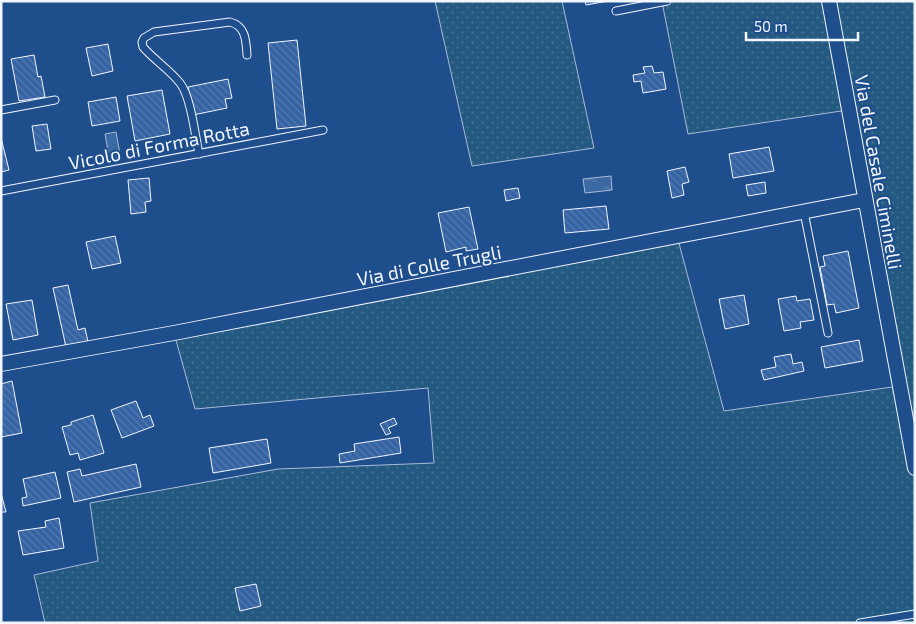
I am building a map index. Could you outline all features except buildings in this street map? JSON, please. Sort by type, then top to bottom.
[{"type":"street","name":"Via del Casale Ciminelli","points":[[829,1],[864,200],[915,468]]},
{"type":"street","name":"Via di Colle Trugli","points":[[1,364],[864,200]]},
{"type":"lane","points":[[616,11],[667,1]]},
{"type":"lane","points":[[199,154],[183,87],[143,47],[142,42],[144,38],[154,32],[230,22],[239,25],[244,33],[246,56]]},
{"type":"lane","points":[[1,110],[55,100]]},
{"type":"lane","name":"Vicolo di Forma Rotta","points":[[1,191],[323,130]]},
{"type":"lane","points":[[804,212],[828,333]]},
{"type":"lane","points":[[860,623],[915,614]]},
{"type":"shaded area","points":[[435,1],[562,1],[594,148],[472,166]]},
{"type":"shaded area","points":[[915,1],[915,623],[45,623],[34,575],[98,561],[90,503],[278,469],[434,463],[428,388],[195,409],[174,333],[677,236],[724,411],[899,386],[848,110],[688,134],[662,2]]},
{"type":"water","points":[[116,132],[121,160],[110,162],[105,134]]},
{"type":"water","points":[[611,176],[612,190],[585,193],[583,179]]}]
